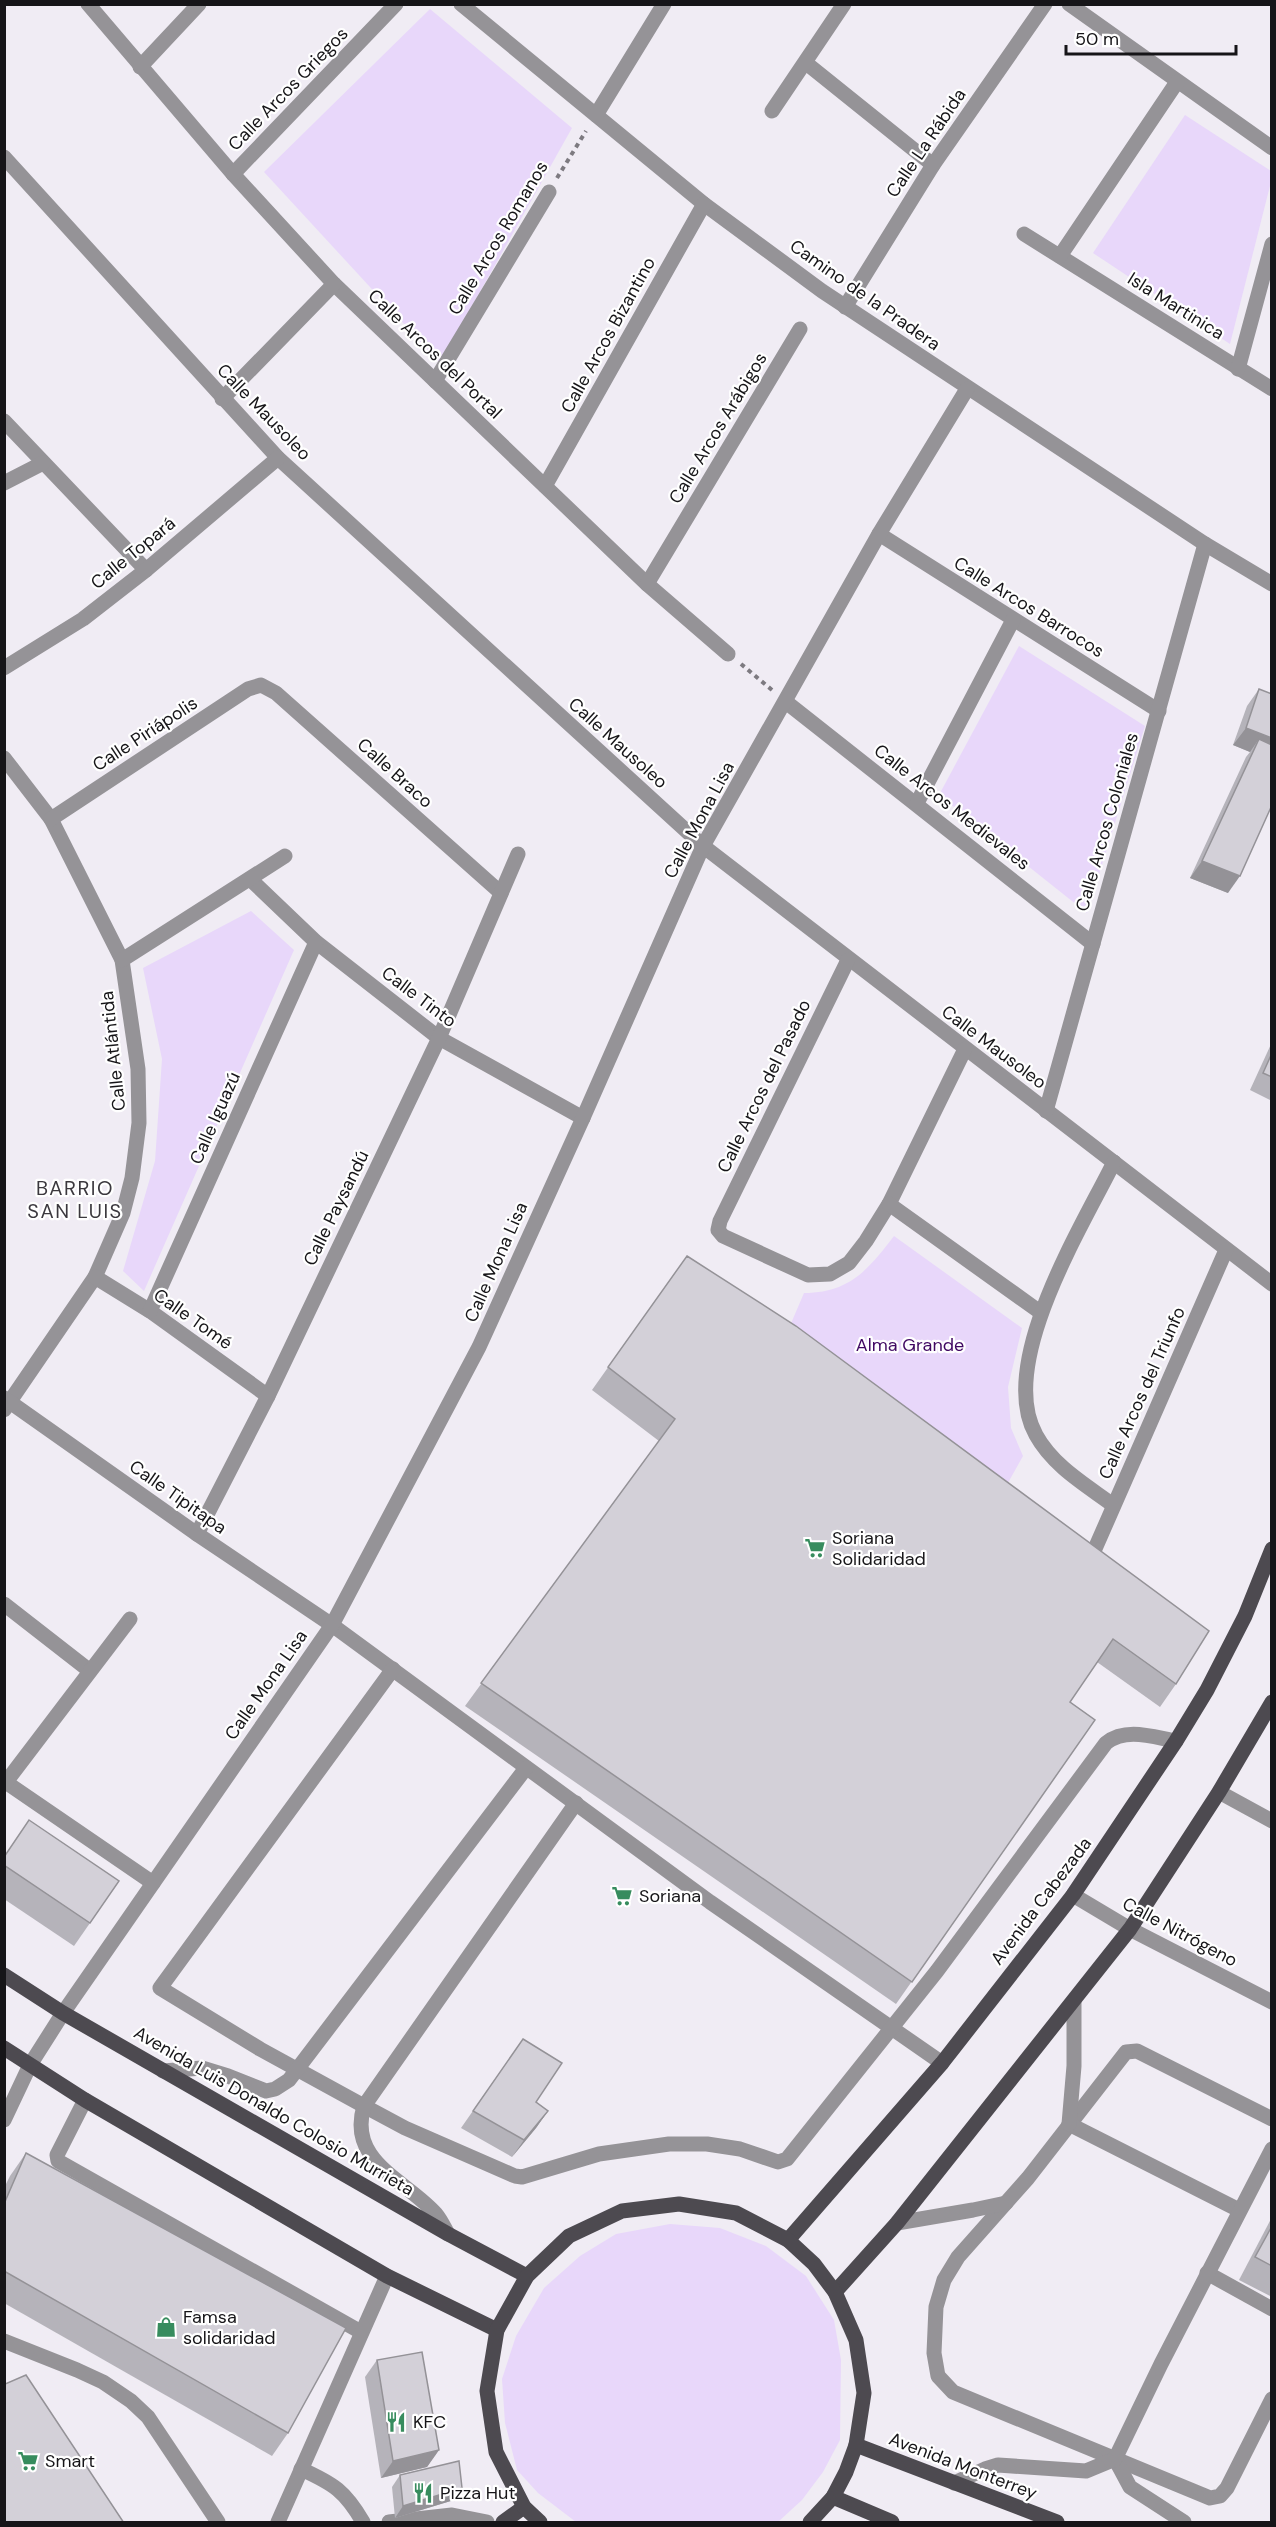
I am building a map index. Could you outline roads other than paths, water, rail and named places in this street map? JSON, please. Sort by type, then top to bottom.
[{"type":"main road","name":"Avenida Cabezada","points":[[788,2240],[942,2063],[1073,1895],[1176,1741],[1207,1690],[1245,1616],[1272,1549]]},
{"type":"main road","points":[[835,2292],[897,2223],[1130,1929],[1219,1792],[1272,1702]]},
{"type":"main road","name":"Avenida Luis Donaldo Colosio Murrieta","points":[[4,1975],[63,2013],[448,2234],[527,2276]]},
{"type":"main road","points":[[4,2048],[85,2100],[387,2276],[497,2330]]},
{"type":"main road","points":[[540,2523],[524,2507],[496,2452],[487,2391],[497,2330],[527,2276],[569,2236],[622,2211],[679,2204],[736,2213],[788,2240],[814,2264],[835,2292],[856,2340],[864,2393],[856,2445],[846,2472],[832,2497],[810,2523]]},
{"type":"main road","name":"Avenida Monterrey","points":[[856,2445],[1057,2523]]},
{"type":"main road","points":[[832,2497],[892,2523]]},
{"type":"main road","points":[[503,2523],[524,2507]]},
{"type":"street","name":"Calle Arcos del Portal","points":[[88,4],[140,68],[233,174],[334,284],[647,584],[728,654]]},
{"type":"street","points":[[140,68],[199,4]]},
{"type":"street","name":"Calle Arcos Griegos","points":[[233,174],[396,4]]},
{"type":"street","name":"Camino de la Pradera","points":[[461,4],[704,204],[846,307],[1205,544],[1272,584]]},
{"type":"street","points":[[596,115],[664,4]]},
{"type":"street","points":[[772,111],[844,4]]},
{"type":"street","name":"Calle La Rábida","points":[[846,307],[933,165],[1045,4]]},
{"type":"street","points":[[1069,4],[1272,148]]},
{"type":"street","points":[[806,63],[933,165]]},
{"type":"street","points":[[1060,256],[1177,82]]},
{"type":"street","name":"Calle Mausoleo","points":[[4,157],[278,458],[703,846],[848,960],[1272,1284]]},
{"type":"street","name":"Calle Arcos Romanos","points":[[435,381],[549,192]]},
{"type":"street","name":"Calle Arcos Bizantino","points":[[545,486],[704,204]]},
{"type":"street","name":"Isla Martinica","points":[[1024,234],[1272,389]]},
{"type":"street","points":[[1238,369],[1272,244]]},
{"type":"street","points":[[222,399],[334,284]]},
{"type":"street","name":"Calle Arcos Arábigos","points":[[647,584],[800,328]]},
{"type":"street","name":"Calle Mona Lisa","points":[[4,2120],[30,2065],[63,2013],[332,1625],[479,1347],[703,846],[879,534],[967,389]]},
{"type":"street","points":[[4,421],[146,570]]},
{"type":"street","name":"Calle Topará","points":[[4,668],[83,619],[146,570],[278,458]]},
{"type":"street","points":[[4,483],[43,464]]},
{"type":"street","name":"Calle Arcos Barrocos","points":[[879,534],[1159,711]]},
{"type":"street","name":"Calle Arcos Coloniales","points":[[1046,1111],[1205,544]]},
{"type":"street","points":[[917,803],[1013,620]]},
{"type":"street","name":"Calle Piriápolis","points":[[51,819],[248,689],[261,685]]},
{"type":"street","name":"Calle Braco","points":[[261,685],[276,693],[501,893]]},
{"type":"street","name":"Calle Arcos Medievales","points":[[786,702],[1093,944]]},
{"type":"street","name":"Calle Atlántida","points":[[4,758],[51,819],[122,960],[138,1068],[139,1123],[132,1178],[123,1213],[94,1277],[6,1403]]},
{"type":"street","name":"Calle Paysandú","points":[[197,1534],[268,1396],[439,1038],[518,854]]},
{"type":"street","points":[[122,960],[285,856]]},
{"type":"street","name":"Calle Tinto","points":[[250,879],[316,942],[439,1038],[583,1118]]},
{"type":"street","name":"Calle Iguazú","points":[[150,1311],[316,942]]},
{"type":"street","name":"Calle Arcos del Pasado","points":[[848,960],[720,1221],[718,1230],[723,1236],[808,1275],[830,1274],[849,1263],[889,1204]]},
{"type":"street","points":[[965,1049],[889,1204],[1040,1312]]},
{"type":"street","points":[[1113,1505],[1068,1472],[1050,1455],[1035,1435],[1028,1416],[1025,1388],[1028,1363],[1040,1312],[1114,1162]]},
{"type":"street","name":"Calle Arcos del Triunfo","points":[[1094,1551],[1226,1250]]},
{"type":"street","name":"Calle Tomé","points":[[94,1277],[150,1311],[268,1396]]},
{"type":"street","name":"Calle Tipitapa","points":[[6,1403],[332,1625],[710,1902],[942,2063]]},
{"type":"street","points":[[4,1604],[90,1671]]},
{"type":"street","points":[[130,1618],[5,1781],[153,1883]]},
{"type":"street","points":[[393,1669],[160,1986],[162,1990],[181,2002],[364,2106],[405,2128],[514,2176],[529,2177],[599,2154],[669,2144],[707,2144],[740,2149],[781,2162],[788,2157],[937,1971],[1106,1743],[1113,1737],[1124,1734],[1176,1741]]},
{"type":"street","points":[[164,2070],[202,2068],[260,2090],[270,2091],[290,2080],[526,1768]]},
{"type":"street","points":[[1219,1792],[1272,1821]]},
{"type":"street","points":[[448,2234],[437,2215],[374,2160],[360,2133],[360,2118],[364,2106],[576,1803]]},
{"type":"street","name":"Calle Nitrógeno","points":[[1073,1895],[1130,1929],[1272,2002]]},
{"type":"street","points":[[1069,2124],[1074,2066],[1074,2001]]},
{"type":"street","points":[[1272,2120],[1133,2050],[1126,2052],[1006,2203],[958,2256],[944,2280],[936,2307],[934,2331],[938,2376],[953,2392],[1184,2488],[1215,2498],[1227,2488],[1272,2399]]},
{"type":"street","points":[[85,2100],[57,2155],[58,2161],[361,2332]]},
{"type":"street","points":[[1069,2124],[1239,2210]]},
{"type":"street","points":[[954,2483],[998,2465],[1086,2471],[1115,2458],[1272,2149]]},
{"type":"street","points":[[897,2223],[974,2211],[1006,2203]]},
{"type":"street","points":[[1207,2273],[1272,2309]]},
{"type":"street","points":[[278,2523],[387,2276]]},
{"type":"street","points":[[4,2341],[103,2382],[131,2401],[148,2417],[218,2523]]},
{"type":"street","points":[[1115,2458],[1130,2487],[1184,2523]]},
{"type":"street","points":[[300,2469],[328,2482],[350,2499],[363,2523]]},
{"type":"street","points":[[389,2523],[452,2515],[488,2523]]},
{"type":"place","name":"Soriana Solidaridad","points":[[815,1548]]},
{"type":"place","name":"Soriana","points":[[622,1896]]},
{"type":"place","name":"Famsa solidaridad","points":[[166,2327]]},
{"type":"place","name":"KFC","points":[[396,2422]]},
{"type":"place","name":"Smart","points":[[28,2461]]},
{"type":"place","name":"Pizza Hut","points":[[423,2493]]},
{"type":"district","name":"BARRIO SAN LUIS","points":[[75,1200]]},
{"type":"park label","name":"Alma Grande","points":[[910,1345]]}]
